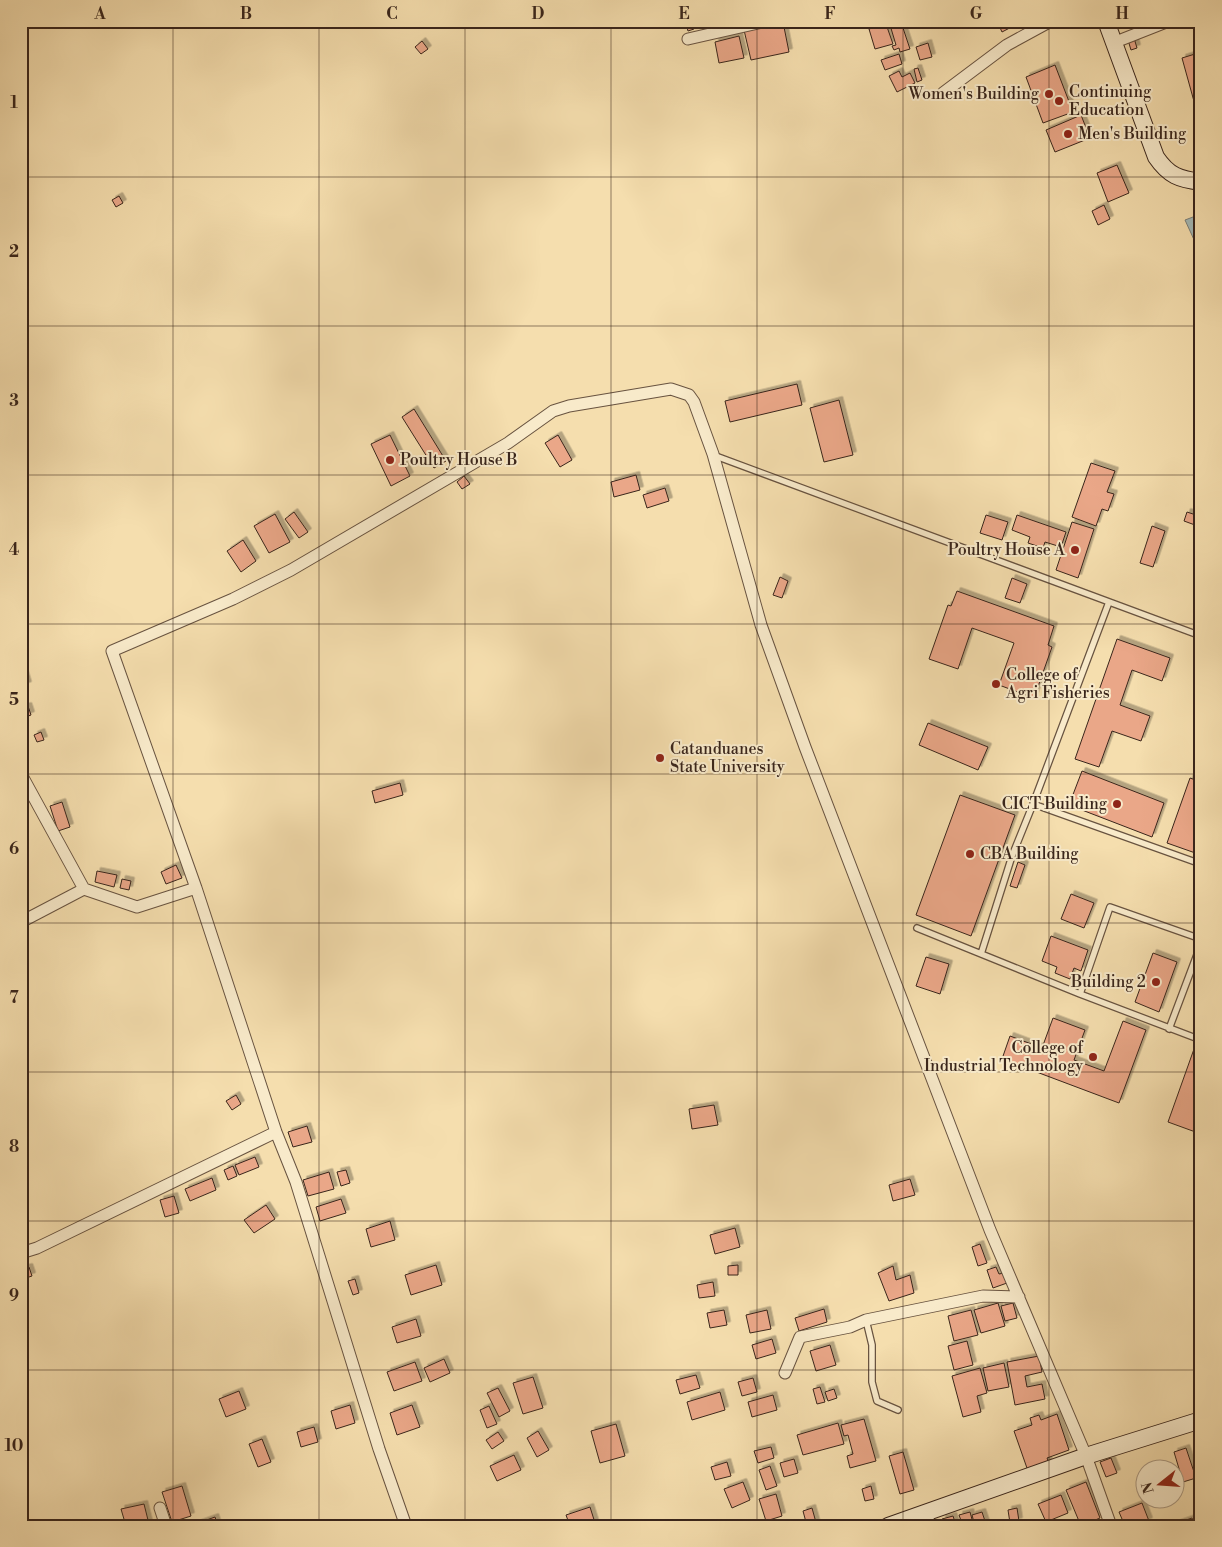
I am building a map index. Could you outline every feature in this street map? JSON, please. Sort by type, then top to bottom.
[{"type":"street","points":[[688,39],[735,25],[768,21]]},
{"type":"street","points":[[943,93],[1007,45],[1052,21]]},
{"type":"street","points":[[1106,21],[1156,157],[1166,171],[1184,180],[1201,182]]},
{"type":"street","points":[[1113,43],[1169,21]]},
{"type":"street","points":[[406,1526],[379,1449],[296,1182],[276,1132],[196,888],[112,651],[233,599],[291,570],[508,443],[553,411],[662,390],[679,390],[689,395],[694,402],[712,454],[761,625],[805,747],[987,1221],[1086,1456],[1111,1526]]},
{"type":"street","points":[[21,774],[84,889],[137,907],[196,888]]},
{"type":"street","points":[[21,922],[84,889]]},
{"type":"street","points":[[21,1253],[37,1248],[276,1132]]},
{"type":"street","points":[[785,1374],[800,1337],[850,1327],[866,1320],[983,1296],[1019,1297]]},
{"type":"street","points":[[888,1526],[928,1519],[1086,1456],[1201,1420]]},
{"type":"street","points":[[160,1508],[166,1526]]},
{"type":"lane","points":[[712,454],[1201,636]]},
{"type":"lane","points":[[981,954],[1012,856],[1109,602]]},
{"type":"lane","points":[[1033,804],[1201,864]]},
{"type":"lane","points":[[1080,994],[1110,907],[1201,939]]},
{"type":"lane","points":[[917,928],[1080,994],[1201,1040]]},
{"type":"lane","points":[[1170,1028],[1201,944]]},
{"type":"lane","points":[[866,1320],[872,1345],[872,1382],[878,1401],[898,1410]]},
{"type":"water","points":[[1201,214],[1201,255],[1185,220]]},
{"type":"building","points":[[664,21],[682,21],[665,26]]},
{"type":"building","points":[[685,21],[692,21],[694,29],[688,31]]},
{"type":"building","points":[[997,21],[1021,21],[1021,22],[1002,32]]},
{"type":"building","points":[[783,22],[789,52],[751,60],[744,30]]},
{"type":"building","points":[[901,22],[910,49],[900,52],[899,48],[894,50],[892,46],[896,45],[890,25]]},
{"type":"building","points":[[886,24],[893,44],[875,49],[869,29]]},
{"type":"building","points":[[739,36],[744,58],[719,63],[715,42]]},
{"type":"building","points":[[1134,38],[1137,48],[1131,50],[1128,40]]},
{"type":"building","points":[[422,41],[428,49],[421,54],[415,47]]},
{"type":"building","points":[[928,43],[932,57],[920,60],[916,47]]},
{"type":"building","points":[[899,54],[902,64],[885,70],[881,60]]},
{"type":"building","points":[[1195,54],[1201,75],[1201,104],[1195,105],[1182,58]]},
{"type":"building","name":"Women's Building","points":[[1055,65],[1073,112],[1043,123],[1026,77]]},
{"type":"building","points":[[918,68],[922,80],[917,82],[914,69]]},
{"type":"building","points":[[899,71],[902,77],[910,73],[915,83],[897,92],[889,76]]},
{"type":"building","name":"Men's Building","points":[[1081,115],[1090,138],[1055,152],[1046,130]]},
{"type":"building","points":[[1117,165],[1129,193],[1108,202],[1097,173]]},
{"type":"building","points":[[119,196],[123,203],[116,207],[112,200]]},
{"type":"building","points":[[1104,205],[1110,219],[1098,225],[1092,211]]},
{"type":"building","points":[[797,384],[802,405],[730,422],[725,401]]},
{"type":"building","points":[[839,400],[853,455],[824,462],[810,408]]},
{"type":"building","points":[[414,409],[446,461],[434,468],[402,417]]},
{"type":"building","name":"Poultry House B","points":[[390,435],[410,476],[391,486],[371,444]]},
{"type":"building","points":[[558,435],[572,460],[560,467],[545,443]]},
{"type":"building","points":[[1091,463],[1115,471],[1107,492],[1114,494],[1108,511],[1102,509],[1096,526],[1072,517]]},
{"type":"building","points":[[636,475],[640,490],[614,497],[611,482]]},
{"type":"building","points":[[464,476],[470,484],[462,489],[457,482]]},
{"type":"building","points":[[665,488],[669,501],[647,508],[643,495]]},
{"type":"building","points":[[294,512],[308,532],[299,538],[285,519]]},
{"type":"building","points":[[1187,512],[1199,516],[1195,525],[1184,521]]},
{"type":"building","points":[[275,514],[290,542],[269,553],[254,526]]},
{"type":"building","points":[[986,515],[1008,522],[1002,540],[980,533]]},
{"type":"building","points":[[1017,515],[1066,532],[1061,547],[1045,542],[1043,548],[1028,543],[1030,537],[1012,530]]},
{"type":"building","name":"Poultry House A","points":[[1072,522],[1094,529],[1078,578],[1056,570]]},
{"type":"building","points":[[1152,526],[1165,531],[1153,567],[1140,563]]},
{"type":"building","points":[[243,540],[256,561],[241,572],[227,551]]},
{"type":"building","points":[[780,577],[788,581],[782,598],[773,595]]},
{"type":"building","points":[[1012,578],[1027,584],[1020,603],[1005,598]]},
{"type":"building","points":[[957,591],[1054,626],[1048,645],[1052,647],[1034,698],[999,685],[1014,643],[972,628],[958,669],[929,659],[948,605],[951,606]]},
{"type":"building","points":[[1117,639],[1170,658],[1162,681],[1132,670],[1120,705],[1150,716],[1141,741],[1112,731],[1099,767],[1075,759]]},
{"type":"building","points":[[23,669],[28,685],[22,687],[21,670]]},
{"type":"building","points":[[28,706],[31,715],[23,718],[21,708]]},
{"type":"building","points":[[928,723],[988,747],[978,770],[919,745]]},
{"type":"building","points":[[41,732],[44,740],[37,742],[34,735]]},
{"type":"building","points":[[1201,732],[1201,745],[1196,744]]},
{"type":"building","name":"CICT Building","points":[[1082,771],[1164,803],[1152,837],[1069,805]]},
{"type":"building","points":[[1190,778],[1201,782],[1201,855],[1167,843]]},
{"type":"building","points":[[400,783],[403,795],[375,803],[372,791]]},
{"type":"building","name":"CBA Building","points":[[960,795],[1015,815],[971,936],[916,915]]},
{"type":"building","points":[[62,802],[70,827],[58,831],[50,806]]},
{"type":"building","points":[[1018,862],[1025,865],[1017,888],[1010,886]]},
{"type":"building","points":[[176,865],[182,878],[166,884],[161,872]]},
{"type":"building","points":[[97,871],[117,875],[114,887],[95,882]]},
{"type":"building","points":[[122,879],[131,881],[129,890],[120,888]]},
{"type":"building","points":[[1071,894],[1094,903],[1084,928],[1061,919]]},
{"type":"building","points":[[1051,936],[1088,950],[1081,971],[1074,968],[1070,979],[1055,973],[1057,967],[1042,961]]},
{"type":"building","name":"Building 2","points":[[1153,953],[1177,962],[1159,1012],[1135,1002]]},
{"type":"building","points":[[926,957],[949,964],[940,994],[916,986]]},
{"type":"building","points":[[1053,1018],[1085,1030],[1074,1060],[1104,1071],[1123,1021],[1146,1030],[1119,1103],[1002,1059],[1010,1036],[1042,1048]]},
{"type":"building","points":[[1194,1049],[1201,1051],[1201,1134],[1168,1122]]},
{"type":"building","points":[[236,1095],[241,1104],[232,1110],[226,1101]]},
{"type":"building","points":[[714,1105],[718,1125],[692,1129],[689,1109]]},
{"type":"building","points":[[307,1126],[312,1142],[293,1147],[288,1132]]},
{"type":"building","points":[[255,1157],[259,1167],[239,1175],[235,1165]]},
{"type":"building","points":[[233,1166],[237,1176],[228,1180],[224,1170]]},
{"type":"building","points":[[346,1170],[350,1183],[341,1186],[337,1172]]},
{"type":"building","points":[[329,1172],[334,1189],[308,1196],[303,1180]]},
{"type":"building","points":[[212,1178],[216,1190],[190,1201],[185,1189]]},
{"type":"building","points":[[910,1179],[915,1195],[893,1201],[889,1185]]},
{"type":"building","points":[[174,1196],[179,1213],[165,1217],[160,1200]]},
{"type":"building","points":[[341,1199],[346,1213],[320,1221],[316,1207]]},
{"type":"building","points":[[266,1205],[275,1219],[254,1233],[244,1220]]},
{"type":"building","points":[[390,1221],[395,1240],[371,1247],[366,1229]]},
{"type":"building","points":[[735,1228],[740,1247],[715,1254],[710,1235]]},
{"type":"building","points":[[980,1244],[987,1263],[978,1266],[972,1247]]},
{"type":"building","points":[[436,1265],[442,1285],[411,1295],[405,1275]]},
{"type":"building","points":[[738,1265],[738,1275],[728,1275],[728,1266]]},
{"type":"building","points":[[893,1266],[896,1280],[910,1275],[914,1293],[889,1301],[878,1273]]},
{"type":"building","points":[[29,1267],[32,1276],[23,1279],[21,1269]]},
{"type":"building","points":[[996,1267],[999,1274],[1004,1273],[1007,1283],[993,1288],[987,1270]]},
{"type":"building","points":[[355,1279],[359,1293],[353,1295],[348,1281]]},
{"type":"building","points":[[713,1282],[715,1296],[699,1298],[697,1285]]},
{"type":"building","points":[[998,1303],[1005,1326],[981,1333],[974,1310]]},
{"type":"building","points":[[1013,1303],[1017,1318],[1005,1321],[1001,1306]]},
{"type":"building","points":[[824,1309],[827,1322],[799,1331],[795,1318]]},
{"type":"building","points":[[724,1310],[727,1325],[710,1328],[707,1313]]},
{"type":"building","points":[[767,1310],[771,1329],[750,1333],[746,1315]]},
{"type":"building","points":[[971,1310],[978,1335],[954,1341],[948,1316]]},
{"type":"building","points":[[416,1319],[421,1336],[397,1343],[392,1327]]},
{"type":"building","points":[[772,1339],[776,1353],[756,1359],[752,1345]]},
{"type":"building","points":[[967,1341],[973,1365],[954,1370],[948,1346]]},
{"type":"building","points":[[830,1345],[836,1365],[816,1371],[810,1351]]},
{"type":"building","points":[[1039,1356],[1042,1372],[1025,1376],[1027,1387],[1042,1384],[1045,1399],[1015,1405],[1007,1362]]},
{"type":"building","points":[[444,1359],[450,1373],[430,1382],[424,1368]]},
{"type":"building","points":[[415,1362],[422,1381],[394,1391],[387,1372]]},
{"type":"building","points":[[1004,1363],[1009,1387],[988,1391],[983,1368]]},
{"type":"building","points":[[980,1368],[987,1393],[977,1396],[981,1412],[963,1417],[952,1376]]},
{"type":"building","points":[[696,1375],[700,1388],[680,1394],[676,1380]]},
{"type":"building","points":[[533,1377],[543,1408],[523,1414],[513,1383]]},
{"type":"building","points":[[753,1378],[757,1392],[742,1396],[738,1382]]},
{"type":"building","points":[[820,1387],[825,1402],[817,1404],[813,1389]]},
{"type":"building","points":[[498,1388],[510,1411],[499,1417],[487,1393]]},
{"type":"building","points":[[834,1389],[837,1398],[828,1401],[825,1392]]},
{"type":"building","points":[[239,1391],[246,1409],[226,1417],[219,1399]]},
{"type":"building","points":[[720,1392],[725,1410],[692,1420],[687,1402]]},
{"type":"building","points":[[773,1395],[777,1410],[752,1417],[748,1402]]},
{"type":"building","points":[[350,1405],[355,1423],[336,1429],[331,1411]]},
{"type":"building","points":[[412,1405],[420,1427],[397,1435],[390,1413]]},
{"type":"building","points":[[489,1406],[497,1424],[487,1428],[480,1410]]},
{"type":"building","points":[[1057,1414],[1069,1450],[1047,1458],[1049,1463],[1028,1471],[1014,1431],[1032,1425],[1030,1418],[1039,1415],[1041,1420]]},
{"type":"building","points":[[864,1419],[876,1461],[850,1468],[847,1456],[853,1454],[848,1435],[844,1436],[841,1425]]},
{"type":"building","points":[[838,1423],[844,1444],[803,1455],[797,1435]]},
{"type":"building","points":[[616,1424],[625,1456],[600,1463],[591,1431]]},
{"type":"building","points":[[314,1427],[318,1442],[301,1447],[297,1432]]},
{"type":"building","points":[[538,1431],[549,1450],[537,1457],[527,1438]]},
{"type":"building","points":[[498,1432],[504,1441],[492,1449],[486,1440]]},
{"type":"building","points":[[1201,1433],[1201,1449],[1199,1449],[1194,1436]]},
{"type":"building","points":[[262,1439],[271,1462],[258,1467],[249,1444]]},
{"type":"building","points":[[771,1447],[774,1458],[758,1463],[754,1451]]},
{"type":"building","points":[[1186,1448],[1196,1478],[1184,1482],[1184,1460],[1176,1460],[1174,1452]]},
{"type":"building","points":[[903,1452],[914,1490],[900,1494],[889,1456]]},
{"type":"building","points":[[514,1455],[521,1470],[497,1481],[490,1466]]},
{"type":"building","points":[[1111,1458],[1117,1473],[1106,1477],[1100,1462]]},
{"type":"building","points":[[794,1459],[798,1473],[784,1477],[780,1463]]},
{"type":"building","points":[[727,1462],[731,1476],[715,1480],[711,1467]]},
{"type":"building","points":[[770,1466],[777,1486],[766,1490],[759,1470]]},
{"type":"building","points":[[743,1482],[750,1500],[732,1508],[724,1489]]},
{"type":"building","points":[[1086,1482],[1100,1518],[1081,1526],[1066,1490]]},
{"type":"building","points":[[182,1486],[191,1516],[172,1522],[162,1492]]},
{"type":"building","points":[[871,1486],[874,1499],[865,1501],[862,1489]]},
{"type":"building","points":[[776,1494],[782,1516],[766,1521],[759,1499]]},
{"type":"building","points":[[1061,1495],[1068,1513],[1046,1522],[1038,1504]]},
{"type":"building","points":[[144,1504],[149,1524],[126,1526],[121,1509]]},
{"type":"building","points":[[1134,1506],[1134,1510],[1145,1510],[1149,1521],[1137,1526],[1125,1526],[1119,1512]]},
{"type":"building","points":[[590,1507],[596,1526],[570,1526],[566,1515]]},
{"type":"building","points":[[812,1508],[817,1526],[807,1526],[803,1511]]},
{"type":"building","points":[[1017,1508],[1019,1521],[1010,1523],[1008,1510]]},
{"type":"building","points":[[970,1512],[973,1523],[963,1526],[959,1515]]},
{"type":"building","points":[[982,1512],[986,1524],[975,1526],[972,1515]]},
{"type":"building","points":[[953,1516],[956,1525],[944,1526],[942,1519]]},
{"type":"building","points":[[215,1517],[218,1526],[190,1526]]},
{"type":"building","points":[[1192,1518],[1195,1526],[1169,1526]]},
{"type":"place","name":"Women's Building","points":[[1049,94]]},
{"type":"place","name":"Continuing Education","points":[[1059,101]]},
{"type":"place","name":"Men's Building","points":[[1068,134]]},
{"type":"place","name":"Poultry House B","points":[[390,460]]},
{"type":"place","name":"Poultry House A","points":[[1075,550]]},
{"type":"place","name":"College of Agri Fisheries","points":[[996,684]]},
{"type":"place","name":"Catanduanes State University","points":[[660,758]]},
{"type":"place","name":"CICT Building","points":[[1117,804]]},
{"type":"place","name":"CBA Building","points":[[970,854]]},
{"type":"place","name":"Building 2","points":[[1156,982]]},
{"type":"place","name":"College of Industrial Technology","points":[[1093,1057]]}]
